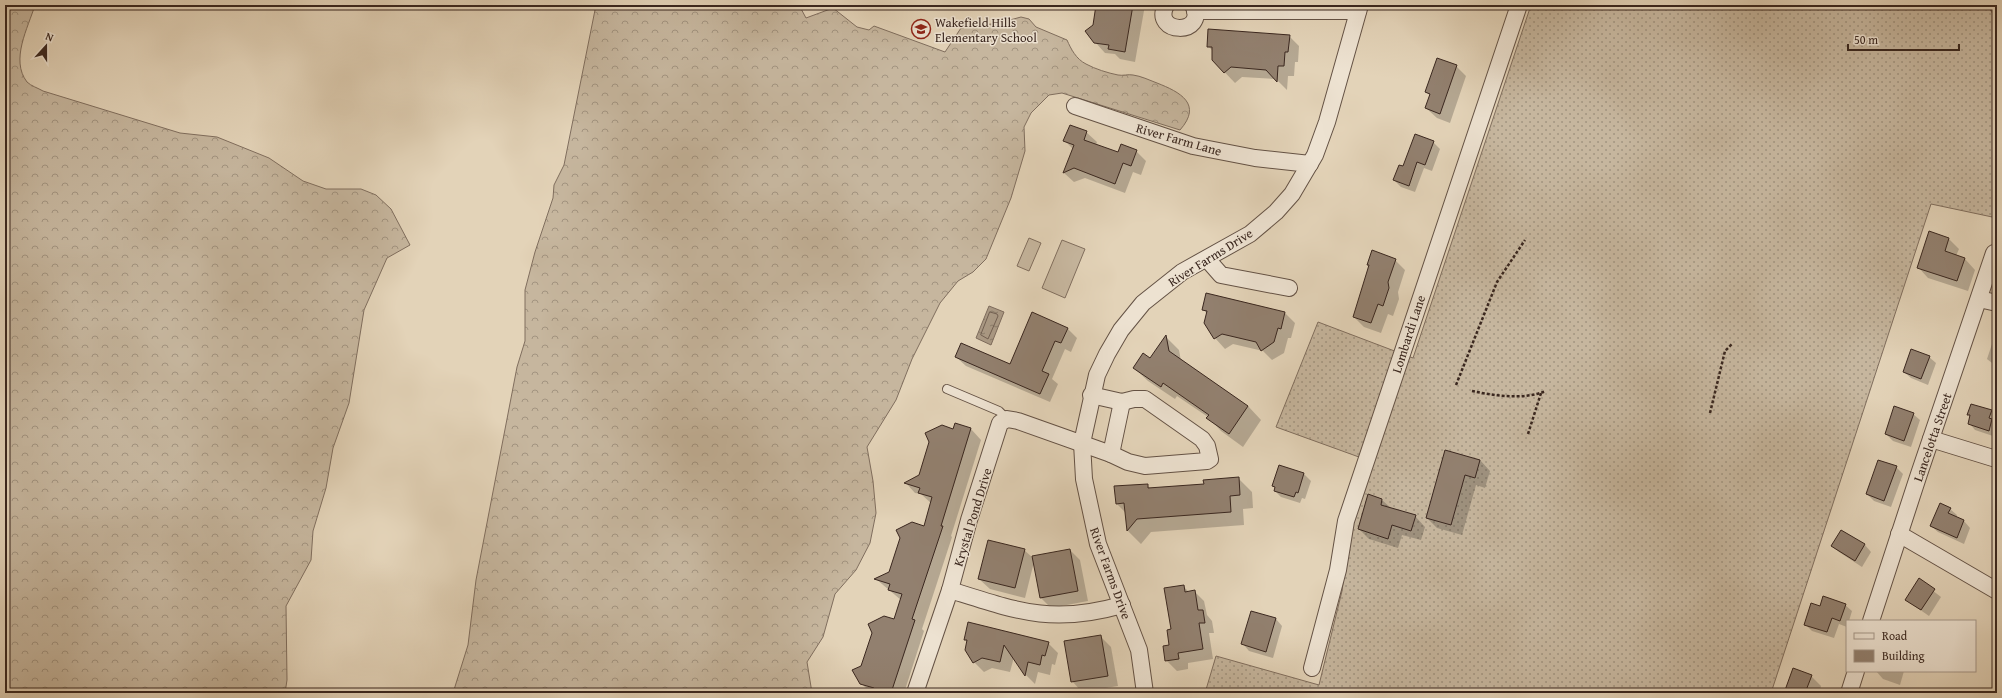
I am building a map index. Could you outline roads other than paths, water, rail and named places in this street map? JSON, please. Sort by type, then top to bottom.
[{"type":"street","points":[[1166,5],[1164,17],[1170,26],[1180,29],[1189,26],[1193,22],[1194,8],[1359,8]]},
{"type":"street","name":"Lombardi Lane","points":[[1312,668],[1338,570],[1346,522],[1402,349],[1519,5]]},
{"type":"street","name":"River Farms Drive","points":[[1145,693],[1139,650],[1095,530],[1084,479],[1082,443],[1091,395],[1097,375],[1107,354],[1134,312],[1154,293],[1182,272],[1239,241],[1272,215],[1292,194],[1310,164],[1322,136],[1336,96],[1359,8]]},
{"type":"street","name":"River Farm Lane","points":[[1075,106],[1193,146],[1255,158],[1310,164]]},
{"type":"street","name":"Lancelotta Street","points":[[1871,620],[1994,253]]},
{"type":"street","points":[[1207,259],[1221,275],[1289,288]]},
{"type":"street","points":[[1979,299],[1997,303]]},
{"type":"street","points":[[1008,419],[1082,443],[1128,462],[1145,466],[1207,461],[1210,459],[1207,446],[1202,439],[1145,399],[1134,399],[1122,402],[1091,395]]},
{"type":"street","points":[[1111,454],[1122,402]]},
{"type":"street","name":"Krystal Pond Drive","points":[[915,693],[950,590],[997,429],[1000,423],[1008,419]]},
{"type":"street","points":[[1931,439],[1996,459]]},
{"type":"street","points":[[1899,534],[1997,591]]},
{"type":"street","points":[[950,590],[1012,609],[1051,616],[1100,612],[1122,605]]},
{"type":"street","points":[[1849,693],[1856,672]]},
{"type":"lane","points":[[947,389],[999,411],[1008,419]]},
{"type":"water","points":[[1987,5],[1997,5],[1997,20]]},
{"type":"water","points":[[989,306],[1004,312],[991,345],[976,338]]},
{"type":"place","name":"Wakefield Hills Elementary School","points":[[921,29]]}]
